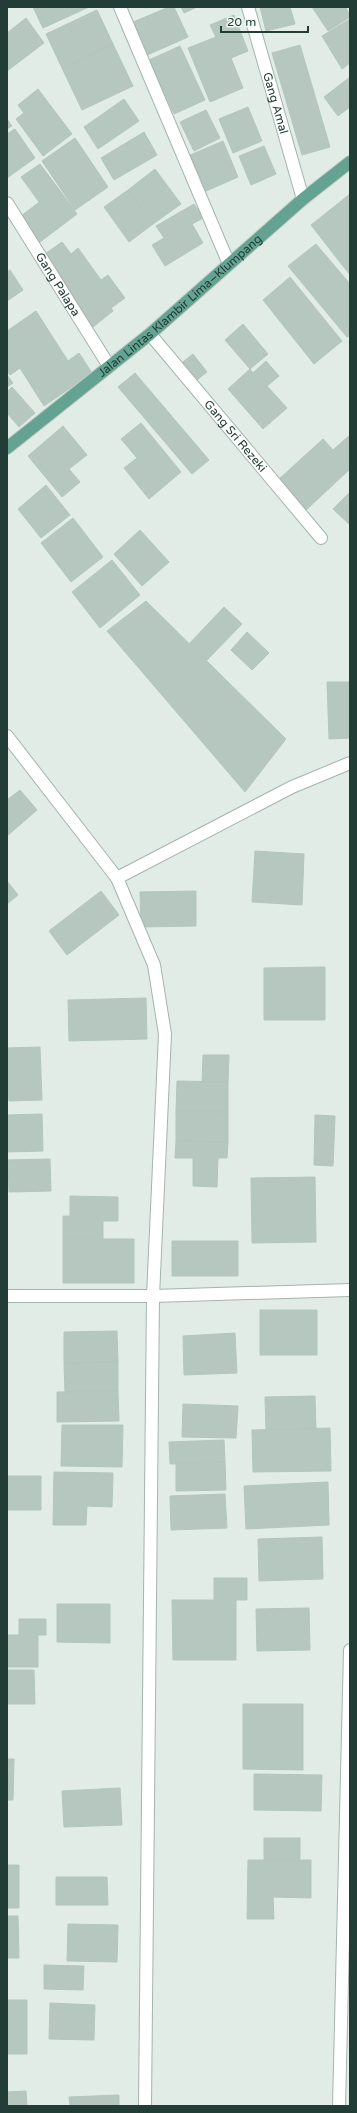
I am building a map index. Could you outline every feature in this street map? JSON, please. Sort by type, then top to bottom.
[{"type":"main road","name":"Jalan Lintas Klambir Lima–Klumpang","points":[[7,448],[150,334],[304,199],[348,166]]},
{"type":"street","points":[[120,7],[229,264]]},
{"type":"street","name":"Gang Amal","points":[[248,7],[304,199]]},
{"type":"street","name":"Gang Palapa","points":[[7,203],[109,366]]},
{"type":"street","name":"Gang Sri Rezeki","points":[[150,334],[321,538]]},
{"type":"street","points":[[7,736],[117,878],[154,965],[165,1034],[153,1296],[145,2106]]},
{"type":"street","points":[[117,878],[292,787],[350,763]]},
{"type":"street","points":[[7,1296],[153,1296],[350,1290]]},
{"type":"street","points":[[339,2106],[350,1650]]},
{"type":"building","points":[[33,7],[89,7],[43,28]]},
{"type":"building","points":[[169,7],[174,7],[188,37],[145,56],[131,23]]},
{"type":"building","points":[[181,7],[197,7],[184,13]]},
{"type":"building","points":[[260,7],[290,7],[295,24],[266,31]]},
{"type":"building","points":[[312,7],[346,7],[350,17],[328,31]]},
{"type":"building","points":[[97,10],[113,44],[62,68],[46,34]]},
{"type":"building","points":[[234,15],[248,51],[231,58],[243,88],[210,102],[188,48],[216,37],[210,25]]},
{"type":"building","points":[[26,18],[44,43],[7,71],[7,33]]},
{"type":"building","points":[[350,19],[350,63],[342,69],[322,36]]},
{"type":"building","points":[[113,44],[133,86],[82,110],[62,68]]},
{"type":"building","points":[[300,45],[330,147],[302,155],[272,53]]},
{"type":"building","points":[[180,46],[205,100],[174,114],[149,60]]},
{"type":"building","points":[[350,77],[350,107],[338,116],[324,97]]},
{"type":"building","points":[[38,89],[72,134],[43,156],[16,119],[24,113],[18,105]]},
{"type":"building","points":[[124,99],[139,121],[98,149],[84,127]]},
{"type":"building","points":[[248,107],[262,141],[233,153],[219,119]]},
{"type":"building","points":[[206,110],[220,138],[194,151],[180,122]]},
{"type":"building","points":[[7,119],[12,126],[7,129]]},
{"type":"building","points":[[15,129],[35,158],[7,178],[7,134]]},
{"type":"building","points":[[144,132],[157,155],[114,180],[101,158]]},
{"type":"building","points":[[75,138],[108,187],[75,210],[42,161]]},
{"type":"building","points":[[223,141],[238,177],[204,192],[188,156]]},
{"type":"building","points":[[264,146],[276,174],[251,185],[239,156]]},
{"type":"building","points":[[40,164],[58,188],[39,202],[21,177]]},
{"type":"building","points":[[155,169],[181,204],[153,224],[128,190]]},
{"type":"building","points":[[58,188],[77,214],[36,245],[17,219]]},
{"type":"building","points":[[128,190],[153,224],[129,242],[104,207]]},
{"type":"building","points":[[350,194],[350,275],[311,225]]},
{"type":"building","points":[[194,204],[203,218],[192,224],[203,243],[165,266],[152,245],[164,238],[156,226]]},
{"type":"building","points":[[62,242],[71,254],[78,248],[101,280],[108,275],[125,298],[111,308],[113,311],[93,327],[42,256]]},
{"type":"building","points":[[316,244],[350,284],[350,335],[347,337],[288,266]]},
{"type":"building","points":[[10,270],[23,290],[7,301],[7,272]]},
{"type":"building","points":[[290,277],[342,341],[314,364],[263,300]]},
{"type":"building","points":[[36,311],[68,361],[79,353],[92,373],[44,406],[20,368],[10,375],[7,371],[7,331]]},
{"type":"building","points":[[243,324],[268,354],[250,369],[225,340]]},
{"type":"building","points":[[193,354],[207,372],[193,383],[179,365]]},
{"type":"building","points":[[266,361],[279,376],[267,386],[287,408],[263,429],[228,389],[250,369],[253,373]]},
{"type":"building","points":[[135,373],[209,460],[192,474],[118,387]]},
{"type":"building","points":[[7,375],[13,383],[7,387]]},
{"type":"building","points":[[12,387],[35,413],[19,427],[7,413],[7,392]]},
{"type":"building","points":[[141,423],[181,472],[149,499],[124,468],[137,458],[121,439]]},
{"type":"building","points":[[63,426],[87,455],[69,469],[80,482],[62,497],[28,456]]},
{"type":"building","points":[[350,435],[350,469],[305,511],[278,480],[323,439],[333,450]]},
{"type":"building","points":[[46,485],[70,515],[41,538],[18,509]]},
{"type":"building","points":[[350,492],[350,525],[333,509]]},
{"type":"building","points":[[73,518],[103,557],[71,582],[41,543]]},
{"type":"building","points":[[140,530],[169,562],[142,586],[114,554]]},
{"type":"building","points":[[112,560],[140,595],[100,628],[72,592]]},
{"type":"building","points":[[146,601],[286,739],[245,792],[107,631]]},
{"type":"building","points":[[224,607],[242,624],[206,661],[189,644]]},
{"type":"building","points":[[247,632],[269,653],[252,670],[231,650]]},
{"type":"building","points":[[327,682],[350,682],[350,738],[329,739]]},
{"type":"building","points":[[20,790],[37,810],[7,836],[7,800]]},
{"type":"building","points":[[255,851],[304,854],[302,905],[252,902]]},
{"type":"building","points":[[7,881],[18,895],[7,904]]},
{"type":"building","points":[[101,891],[119,915],[67,955],[49,931]]},
{"type":"building","points":[[196,891],[196,926],[141,927],[140,892]]},
{"type":"building","points":[[325,967],[325,1020],[264,1020],[264,968]]},
{"type":"building","points":[[146,998],[147,1039],[69,1041],[68,1000]]},
{"type":"building","points":[[40,1047],[42,1100],[9,1101],[7,1079],[8,1048]]},
{"type":"building","points":[[203,1055],[229,1055],[228,1082],[202,1082]]},
{"type":"building","points":[[177,1081],[228,1082],[228,1112],[176,1111]]},
{"type":"building","points":[[176,1111],[228,1112],[228,1142],[176,1141]]},
{"type":"building","points":[[42,1114],[43,1151],[7,1152],[7,1115]]},
{"type":"building","points":[[315,1115],[335,1116],[333,1166],[314,1165]]},
{"type":"building","points":[[176,1141],[228,1142],[227,1158],[218,1158],[217,1187],[193,1186],[193,1158],[175,1158]]},
{"type":"building","points":[[50,1159],[51,1191],[9,1192],[8,1160]]},
{"type":"building","points":[[315,1177],[316,1242],[252,1243],[251,1178]]},
{"type":"building","points":[[70,1196],[118,1197],[118,1221],[103,1221],[103,1239],[63,1239],[63,1216],[70,1216]]},
{"type":"building","points":[[63,1239],[134,1239],[134,1283],[63,1283]]},
{"type":"building","points":[[172,1241],[238,1241],[238,1276],[172,1276]]},
{"type":"building","points":[[260,1310],[317,1310],[317,1355],[260,1355]]},
{"type":"building","points":[[117,1331],[118,1362],[64,1363],[64,1332]]},
{"type":"building","points":[[235,1333],[237,1373],[184,1375],[183,1336]]},
{"type":"building","points":[[118,1362],[118,1391],[65,1392],[64,1363]]},
{"type":"building","points":[[118,1391],[119,1421],[57,1422],[57,1392]]},
{"type":"building","points":[[315,1396],[316,1429],[266,1430],[265,1397]]},
{"type":"building","points":[[183,1404],[238,1406],[236,1438],[182,1437]]},
{"type":"building","points":[[62,1425],[123,1425],[122,1467],[61,1466]]},
{"type":"building","points":[[330,1428],[331,1471],[253,1472],[252,1430]]},
{"type":"building","points":[[224,1440],[225,1462],[170,1464],[169,1442]]},
{"type":"building","points":[[225,1462],[226,1490],[176,1491],[176,1463]]},
{"type":"building","points":[[54,1472],[113,1473],[112,1507],[87,1506],[86,1525],[53,1525]]},
{"type":"building","points":[[7,1476],[41,1476],[41,1510],[7,1510]]},
{"type":"building","points":[[328,1482],[329,1525],[246,1529],[244,1486]]},
{"type":"building","points":[[225,1494],[227,1528],[171,1530],[170,1496]]},
{"type":"building","points":[[322,1537],[323,1579],[259,1581],[258,1539]]},
{"type":"building","points":[[214,1578],[247,1578],[247,1600],[236,1600],[236,1660],[173,1660],[172,1600],[214,1600]]},
{"type":"building","points":[[57,1604],[110,1604],[110,1643],[57,1642]]},
{"type":"building","points":[[309,1608],[310,1650],[257,1651],[256,1609]]},
{"type":"building","points":[[19,1619],[46,1619],[46,1635],[38,1635],[38,1667],[7,1667],[7,1635],[19,1635]]},
{"type":"building","points":[[7,1670],[34,1670],[35,1704],[7,1704]]},
{"type":"building","points":[[243,1704],[303,1704],[303,1770],[243,1769]]},
{"type":"building","points":[[7,1759],[14,1759],[13,1800],[7,1800]]},
{"type":"building","points":[[254,1774],[322,1775],[321,1811],[254,1810]]},
{"type":"building","points":[[120,1788],[122,1825],[64,1827],[62,1791]]},
{"type":"building","points":[[264,1838],[300,1838],[300,1860],[264,1860]]},
{"type":"building","points":[[248,1860],[311,1860],[311,1898],[273,1897],[274,1919],[247,1919]]},
{"type":"building","points":[[7,1865],[19,1865],[19,1908],[7,1908]]},
{"type":"building","points":[[56,1877],[107,1877],[108,1905],[56,1905]]},
{"type":"building","points":[[7,1916],[18,1916],[19,1958],[7,1958]]},
{"type":"building","points":[[68,1924],[118,1925],[117,1962],[67,1961]]},
{"type":"building","points":[[44,1965],[84,1966],[83,1990],[44,1989]]},
{"type":"building","points":[[7,2000],[27,2000],[27,2054],[7,2054]]},
{"type":"building","points":[[50,2003],[95,2005],[94,2040],[49,2039]]},
{"type":"building","points":[[26,2091],[27,2106],[7,2106],[7,2092]]},
{"type":"building","points":[[119,2095],[119,2106],[70,2106],[69,2097]]}]
